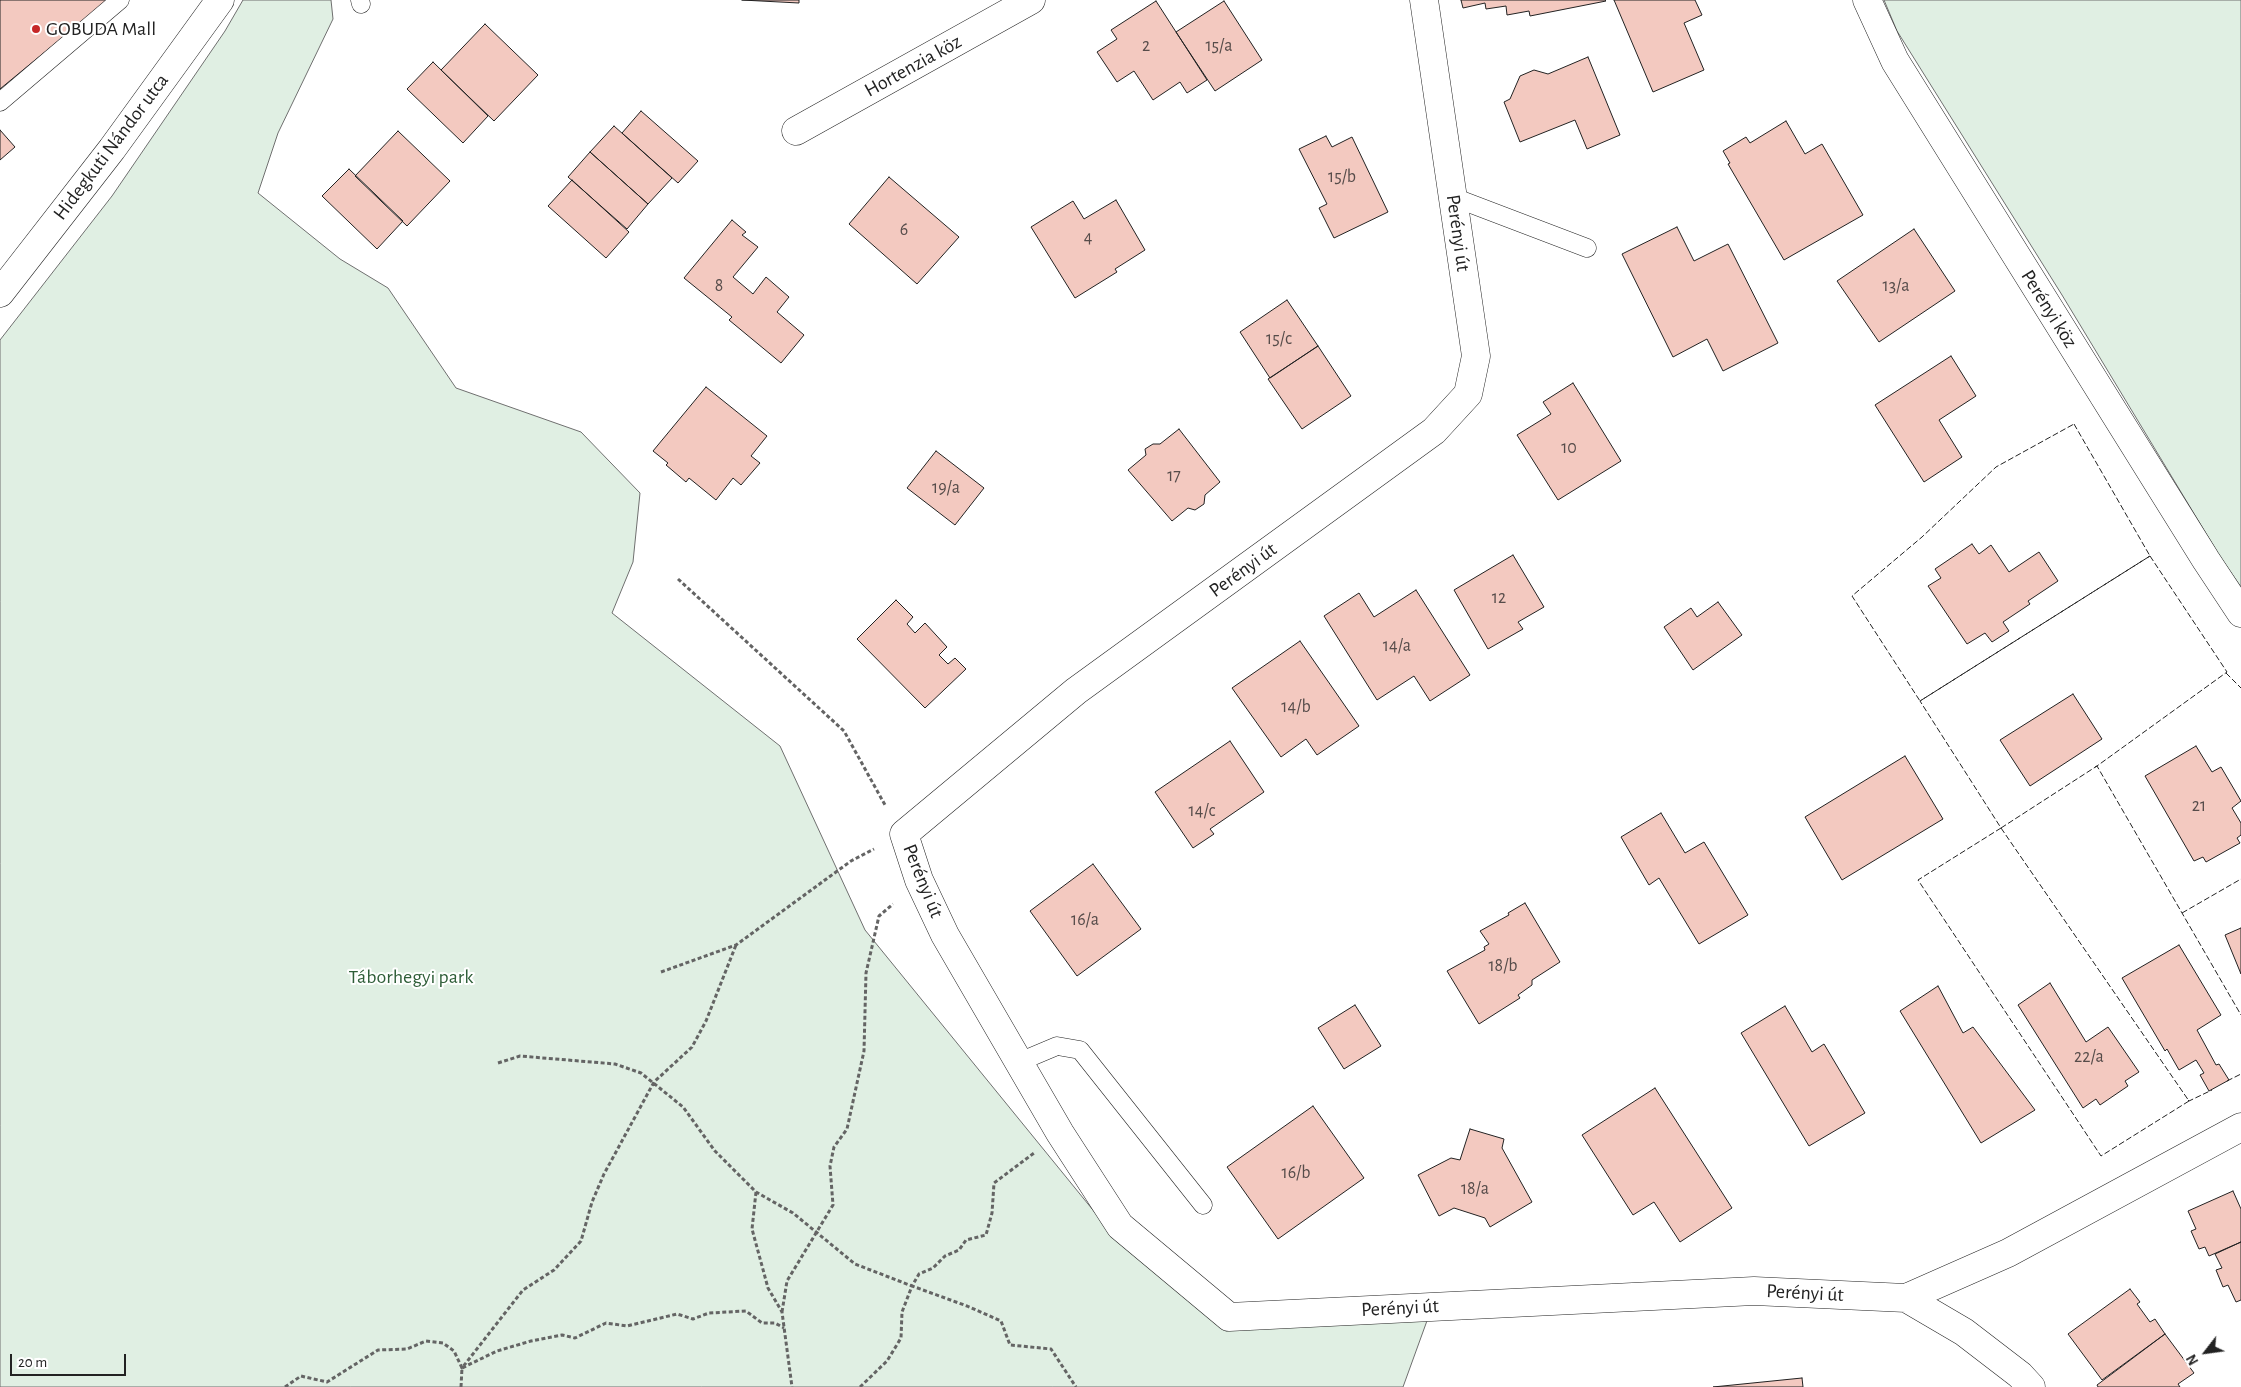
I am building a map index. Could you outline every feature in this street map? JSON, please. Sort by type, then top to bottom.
[{"type":"street","name":"Hidegkuti Nándor utca","points":[[0,293],[112,149],[220,0]]},
{"type":"street","name":"Hortenzia köz","points":[[796,131],[1031,0]]},
{"type":"street","name":"Perényi út","points":[[1424,0],[1476,356],[1468,394],[1434,431],[1076,691],[904,834],[919,880],[945,935],[1060,1133],[1120,1226],[1229,1317],[1754,1291],[1906,1298],[2008,1253],[2241,1127]]},
{"type":"street","name":"Perényi köz","points":[[1867,0],[1895,62],[2195,543],[2241,613]]},
{"type":"street","name":"Perényi út","points":[[1906,1298],[1964,1332],[2020,1375],[2031,1387]]},
{"type":"lane","points":[[0,102],[120,0]]},
{"type":"lane","points":[[1453,197],[1587,248]]},
{"type":"lane","points":[[1019,1062],[1057,1046],[1080,1050],[1203,1205]]},
{"type":"path","points":[[661,972],[736,944],[851,861],[904,834],[885,806],[844,731],[678,579]]},
{"type":"path","points":[[792,1387],[782,1312],[787,1281],[833,1206],[830,1166],[834,1147],[847,1129],[864,1050],[866,973],[879,916],[919,880]]},
{"type":"path","points":[[462,1368],[523,1290],[554,1270],[581,1241],[592,1202],[604,1174],[654,1082],[692,1047],[706,1021],[736,944]]},
{"type":"path","points":[[498,1063],[520,1056],[615,1064],[641,1073],[683,1107],[715,1152],[756,1192],[793,1214],[855,1264],[1002,1321],[1010,1346],[1051,1350],[1076,1387]]},
{"type":"path","points":[[860,1387],[887,1361],[900,1338],[902,1312],[919,1274],[933,1268],[945,1256],[959,1250],[966,1240],[986,1235],[992,1213],[994,1183],[1060,1133]]},
{"type":"path","points":[[756,1192],[752,1230],[768,1288],[782,1312]]},
{"type":"path","points":[[462,1368],[497,1351],[531,1341],[562,1336],[576,1338],[606,1323],[626,1326],[678,1314],[693,1319],[709,1313],[746,1311],[762,1323],[775,1323],[784,1328]]},
{"type":"path","points":[[285,1387],[301,1376],[327,1382],[378,1350],[406,1349],[426,1341],[443,1343],[454,1351],[462,1368],[461,1387]]},
{"type":"green space","name":"Táborhegyi park","points":[[243,0],[331,0],[333,19],[278,133],[258,193],[340,259],[388,288],[456,388],[581,432],[640,493],[633,562],[612,613],[780,746],[865,930],[1110,1231],[1226,1327],[1428,1318],[1403,1387],[0,1387],[0,340],[112,196],[225,31]]},
{"type":"green space","points":[[1884,0],[2241,0],[2241,587],[2219,555],[2062,295],[1897,31]]},
{"type":"building","name":"GOBUDA Mall","points":[[0,0],[108,0],[0,89]]},
{"type":"building","points":[[742,0],[799,0],[799,3]]},
{"type":"building","points":[[1461,0],[1606,1],[1530,16],[1529,11],[1507,15],[1506,6],[1486,9],[1485,3],[1463,8]]},
{"type":"building","points":[[1614,0],[1695,0],[1702,15],[1684,23],[1704,70],[1653,92]]},
{"type":"building","points":[[1156,1],[1207,80],[1187,93],[1180,82],[1153,100],[1134,71],[1117,82],[1097,52],[1117,39],[1111,30]]},
{"type":"building","points":[[1224,1],[1262,60],[1215,91],[1176,32]]},
{"type":"building","points":[[485,24],[538,75],[494,121],[441,70]]},
{"type":"building","points":[[1588,57],[1620,135],[1587,149],[1575,120],[1520,142],[1504,102],[1510,99],[1520,76],[1534,70],[1548,74]]},
{"type":"building","points":[[433,62],[488,116],[463,143],[407,89]]},
{"type":"building","points":[[641,111],[698,161],[678,183],[622,133]]},
{"type":"building","points":[[1786,121],[1805,154],[1822,144],[1863,215],[1784,260],[1728,164],[1730,163],[1723,151],[1746,137],[1750,143]]},
{"type":"building","points":[[614,126],[672,178],[648,204],[590,152]]},
{"type":"building","points":[[0,130],[15,147],[0,160]]},
{"type":"building","points":[[398,131],[450,181],[407,226],[355,176]]},
{"type":"building","points":[[1326,136],[1332,147],[1352,137],[1388,212],[1334,238],[1319,208],[1327,204],[1299,149]]},
{"type":"building","points":[[590,152],[648,204],[627,229],[568,177]]},
{"type":"building","points":[[349,169],[403,221],[377,249],[322,196]]},
{"type":"building","points":[[889,177],[959,237],[917,284],[849,224]]},
{"type":"building","points":[[572,180],[629,232],[606,258],[548,206]]},
{"type":"building","points":[[1116,200],[1145,250],[1115,269],[1117,272],[1075,298],[1031,227],[1073,201],[1084,219]]},
{"type":"building","points":[[732,220],[746,232],[742,235],[758,247],[733,277],[753,294],[766,277],[789,297],[777,312],[804,335],[781,363],[729,320],[732,317],[684,278]]},
{"type":"building","points":[[1677,227],[1694,261],[1728,244],[1778,343],[1723,371],[1707,339],[1673,357],[1622,254]]},
{"type":"building","points":[[1914,229],[1955,291],[1879,342],[1837,281]]},
{"type":"building","points":[[1287,300],[1318,346],[1270,378],[1240,332]]},
{"type":"building","points":[[1318,346],[1351,396],[1302,429],[1268,379]]},
{"type":"building","points":[[1951,356],[1976,396],[1939,420],[1962,457],[1924,482],[1875,405]]},
{"type":"building","points":[[1573,383],[1621,461],[1558,500],[1517,435],[1551,414],[1543,402]]},
{"type":"building","points":[[706,387],[767,436],[751,456],[760,463],[741,485],[733,478],[716,500],[689,478],[686,482],[666,465],[668,463],[653,451]]},
{"type":"building","points":[[1179,429],[1220,482],[1205,495],[1204,504],[1195,510],[1188,508],[1172,521],[1128,470],[1146,455],[1145,449],[1153,444],[1160,444]]},
{"type":"building","points":[[936,451],[984,488],[955,525],[907,488]]},
{"type":"building","points":[[1972,544],[1979,554],[1991,545],[2009,572],[2039,552],[2058,581],[2028,601],[2030,604],[2003,622],[2009,631],[1992,642],[1985,633],[1967,644],[1928,586],[1941,578],[1935,569]]},
{"type":"building","points":[[1513,555],[1544,607],[1518,622],[1523,629],[1488,649],[1454,590]]},
{"type":"building","points":[[1416,590],[1470,675],[1430,701],[1414,676],[1377,700],[1324,616],[1359,593],[1374,617]]},
{"type":"building","points":[[896,600],[913,617],[907,624],[915,633],[925,623],[947,647],[939,655],[948,664],[955,658],[966,669],[925,708],[857,639]]},
{"type":"building","points":[[1718,602],[1742,635],[1693,670],[1664,627],[1691,608],[1697,617]]},
{"type":"building","points":[[1300,641],[1359,726],[1317,755],[1306,739],[1281,757],[1232,688]]},
{"type":"building","points":[[2073,694],[2102,739],[2030,786],[2000,740]]},
{"type":"building","points":[[1230,741],[1264,792],[1210,829],[1214,834],[1193,848],[1155,792]]},
{"type":"building","points":[[2196,746],[2212,772],[2221,767],[2241,801],[2232,808],[2241,823],[2241,835],[2237,838],[2240,843],[2206,862],[2203,857],[2194,861],[2145,776]]},
{"type":"building","points":[[1905,756],[1943,819],[1842,880],[1805,817]]},
{"type":"building","points":[[1661,813],[1685,853],[1704,842],[1748,915],[1699,944],[1659,878],[1649,885],[1621,837]]},
{"type":"building","points":[[1093,864],[1141,929],[1077,976],[1030,911]]},
{"type":"building","points":[[1525,903],[1560,962],[1532,980],[1532,985],[1518,995],[1520,998],[1479,1024],[1447,971],[1485,950],[1484,947],[1489,944],[1480,931],[1509,915],[1508,913]]},
{"type":"building","points":[[2241,928],[2241,974],[2225,935]]},
{"type":"building","points":[[2179,945],[2221,1015],[2197,1030],[2216,1065],[2219,1064],[2229,1080],[2209,1091],[2200,1075],[2204,1073],[2196,1060],[2179,1070],[2167,1049],[2165,1051],[2122,978]]},
{"type":"building","points":[[2050,983],[2086,1042],[2108,1027],[2139,1072],[2125,1081],[2128,1086],[2100,1105],[2096,1099],[2083,1108],[2018,1005]]},
{"type":"building","points":[[1938,986],[1963,1033],[1973,1027],[2035,1110],[1981,1143],[1900,1011]]},
{"type":"building","points":[[1355,1005],[1381,1046],[1344,1069],[1318,1028]]},
{"type":"building","points":[[1785,1006],[1812,1052],[1824,1044],[1865,1113],[1809,1146],[1741,1033]]},
{"type":"building","points":[[1655,1088],[1732,1208],[1680,1242],[1654,1202],[1633,1215],[1582,1135]]},
{"type":"building","points":[[1313,1106],[1364,1178],[1278,1239],[1227,1167]]},
{"type":"building","points":[[1470,1129],[1504,1139],[1502,1148],[1532,1202],[1490,1227],[1485,1218],[1454,1208],[1439,1216],[1418,1175],[1451,1158],[1460,1160]]},
{"type":"building","points":[[2233,1191],[2241,1209],[2241,1242],[2209,1256],[2205,1247],[2199,1249],[2191,1231],[2196,1229],[2188,1211]]},
{"type":"building","points":[[2241,1242],[2241,1300],[2236,1302],[2228,1285],[2223,1287],[2216,1270],[2222,1268],[2215,1254]]},
{"type":"building","points":[[2130,1289],[2140,1302],[2137,1304],[2150,1322],[2155,1319],[2165,1334],[2102,1380],[2068,1334]]},
{"type":"building","points":[[2165,1334],[2194,1373],[2178,1384],[2180,1387],[2098,1387],[2097,1385]]},
{"type":"building","points":[[1802,1378],[1803,1387],[1713,1387]]},
{"type":"fence","points":[[2074,424],[2150,556],[1920,701],[1852,596],[1922,537],[1996,467],[2074,424]]},
{"type":"fence","points":[[2150,556],[2227,672],[2097,766],[2001,828],[1920,701],[2150,556]]},
{"type":"fence","points":[[2226,673],[2241,688]]},
{"type":"fence","points":[[2095,767],[2097,766],[2241,1015]]},
{"type":"fence","points":[[2001,828],[2189,1101],[2101,1156],[1918,880],[2001,828]]},
{"type":"fence","points":[[2182,913],[2241,879]]},
{"type":"fence","points":[[2227,1081],[2241,1074]]},
{"type":"fence","points":[[2188,1100],[2212,1090]]},
{"type":"place","name":"GOBUDA Mall","points":[[36,29]]}]
